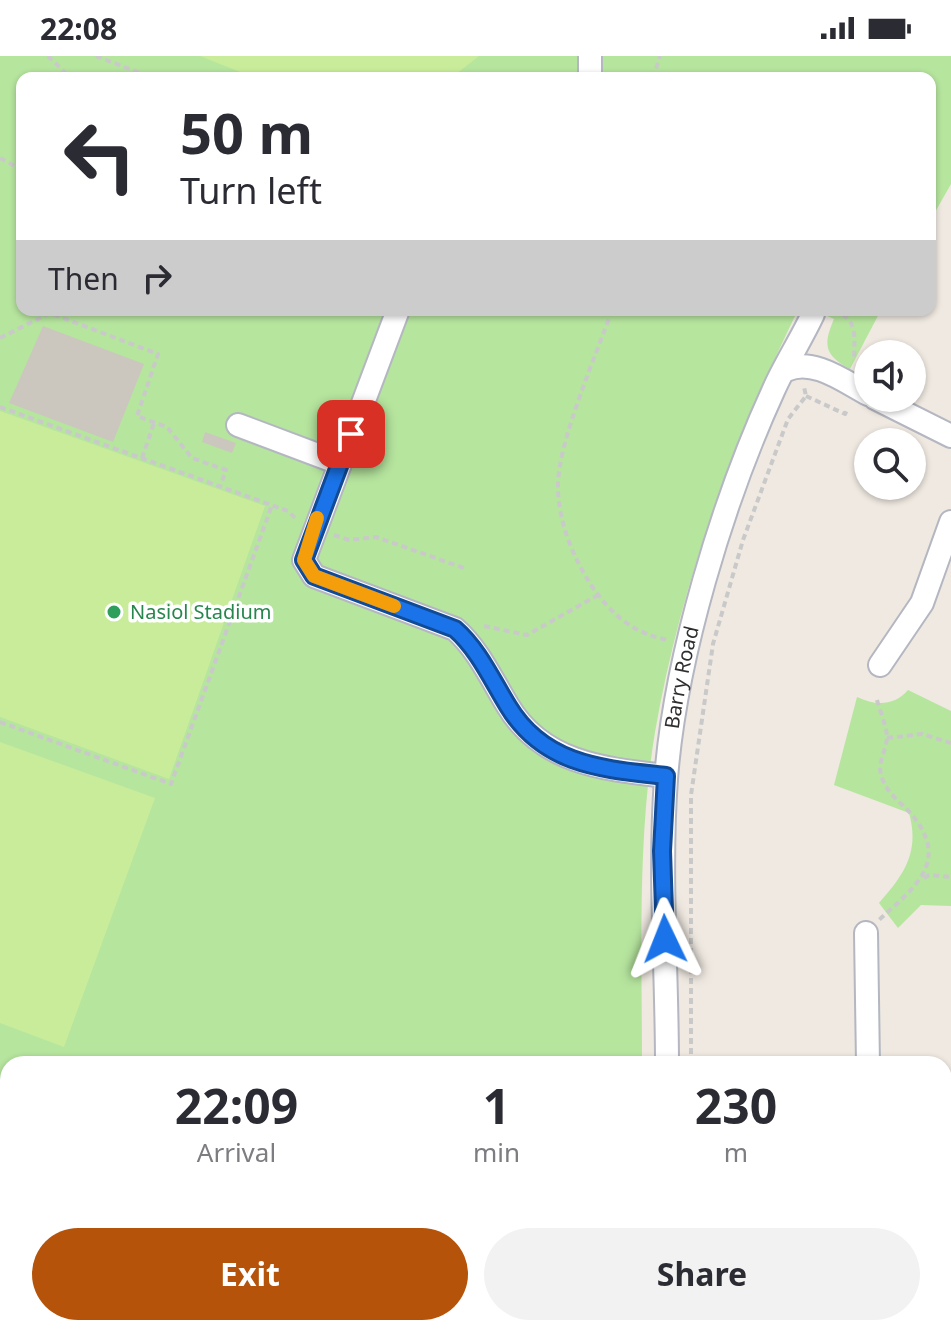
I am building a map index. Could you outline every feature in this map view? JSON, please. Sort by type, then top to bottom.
[{"type":"street","points":[[396,316],[314,526],[304,560],[314,576],[455,629],[467,640],[514,716],[549,749],[578,763],[666,776]]},
{"type":"street","name":"Barry Road","points":[[667,1056],[662,851],[666,776],[688,642],[729,505],[773,391],[792,368],[821,316]]},
{"type":"street","points":[[792,368],[815,368],[854,387]]},
{"type":"street","points":[[904,412],[951,436]]},
{"type":"street","points":[[238,425],[339,463]]},
{"type":"street","points":[[880,665],[922,603],[951,522]]},
{"type":"street","points":[[866,933],[868,1056]]},
{"type":"path","points":[[48,56],[65,72]]},
{"type":"path","points":[[96,56],[137,72]]},
{"type":"path","points":[[0,338],[44,316]]},
{"type":"path","points":[[58,316],[158,354],[137,416],[167,427],[192,458],[226,470],[220,487]]},
{"type":"path","points":[[610,316],[566,443],[557,484],[561,514],[578,566],[613,615],[639,632],[688,642]]},
{"type":"path","points":[[848,316],[854,325],[857,340]]},
{"type":"path","points":[[691,1056],[691,795],[711,659],[743,540],[788,419],[806,396],[792,368]]},
{"type":"path","points":[[0,407],[272,505],[314,526]]},
{"type":"path","points":[[142,459],[154,423]]},
{"type":"path","points":[[0,722],[171,784],[272,505]]},
{"type":"path","points":[[328,544],[331,533],[349,540],[376,537],[464,568]]},
{"type":"path","points":[[474,624],[527,635],[598,595]]},
{"type":"path","points":[[866,933],[929,870],[926,833],[882,779],[879,761],[887,738],[877,700]]},
{"type":"path","points":[[887,738],[922,734],[951,743]]},
{"type":"path","points":[[922,879],[929,875],[951,877]]},
{"type":"green space","points":[[0,56],[951,56],[951,184],[936,210],[936,72],[16,72],[16,316],[795,316],[751,412],[712,516],[694,569],[666,677],[655,732],[645,814],[642,1056],[0,1056]]},
{"type":"green space","points":[[200,56],[479,56],[459,72],[240,72]]},
{"type":"green space","points":[[827,316],[878,316],[865,340],[854,340],[854,361],[850,369],[831,354],[828,336],[834,319]]},
{"type":"green space","name":"Nasiol Stadium","points":[[0,411],[265,506],[169,779],[0,717]]},
{"type":"green space","points":[[908,690],[951,711],[951,906],[921,905],[898,928],[879,903],[908,862],[912,840],[909,813],[834,785],[857,697],[884,703],[897,699]]},
{"type":"green space","points":[[0,742],[155,798],[64,1047],[0,1023]]},
{"type":"building","points":[[43,326],[144,364],[113,442],[9,403]]},
{"type":"building","points":[[205,432],[236,443],[232,453],[202,442]]},
{"type":"slow traffic","points":[[317,518],[304,560],[314,576],[394,606]]},
{"type":"place","name":"Nasiol Stadium","points":[[114,612]]},
{"type":"route","points":[[351,434],[314,526],[304,560],[314,576],[455,629],[467,640],[514,716],[549,749],[578,763],[666,776],[662,851],[665,939]]}]
